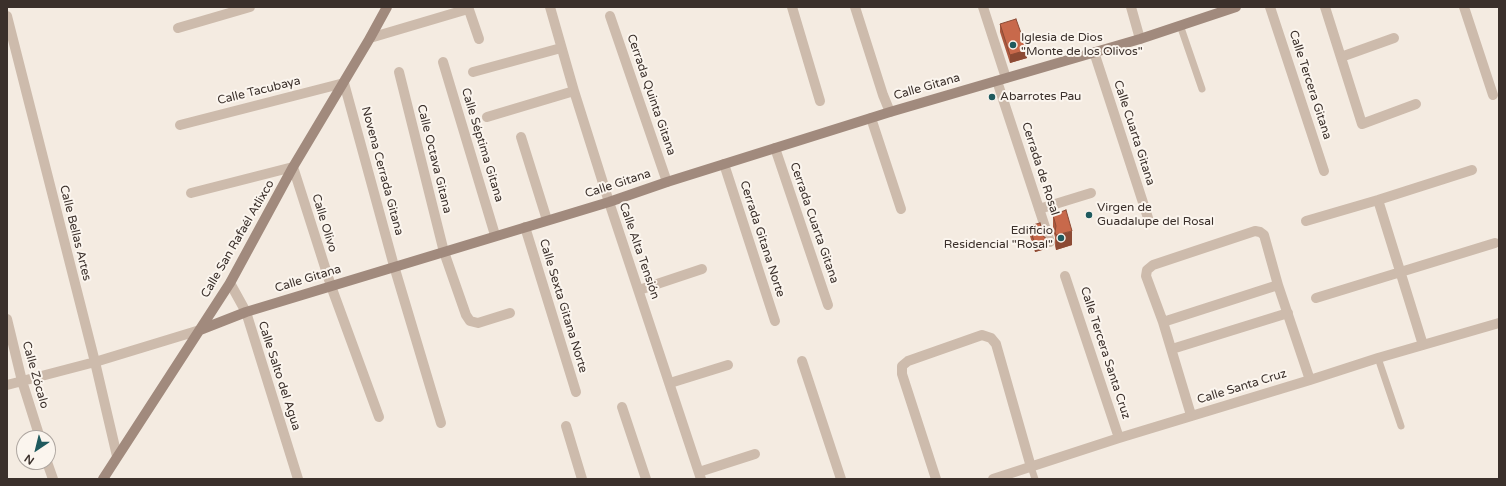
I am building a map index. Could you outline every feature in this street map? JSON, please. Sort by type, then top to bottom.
[{"type":"street","points":[[178,28],[250,7]]},
{"type":"street","name":"Calle San Rafaél Atlixco","points":[[103,479],[230,283],[293,167],[344,83],[387,7]]},
{"type":"street","name":"Calle Alta Tensión","points":[[550,7],[574,91],[609,202],[700,476]]},
{"type":"street","points":[[792,7],[820,101]]},
{"type":"street","points":[[855,7],[883,95],[890,112]]},
{"type":"street","name":"Cerrada de Rosal","points":[[983,7],[1001,79],[1050,242]]},
{"type":"street","points":[[1131,7],[1140,39]]},
{"type":"street","name":"Calle Gitana","points":[[7,385],[94,362],[200,330],[246,312],[495,235],[609,202],[667,182],[890,112],[1140,39],[1217,10],[1236,7]]},
{"type":"street","name":"Calle Tercera Gitana","points":[[1270,7],[1324,171]]},
{"type":"street","points":[[1325,7],[1362,124],[1416,104]]},
{"type":"street","points":[[1464,7],[1493,95]]},
{"type":"street","points":[[370,38],[468,8],[479,38]]},
{"type":"street","name":"Calle Bellas Artes","points":[[7,16],[117,456]]},
{"type":"street","name":"Cerrada Quinta Gitana","points":[[610,16],[667,182]]},
{"type":"street","points":[[1341,57],[1394,38]]},
{"type":"street","points":[[473,72],[561,48]]},
{"type":"street","name":"Calle Cuarta Gitana","points":[[1094,52],[1149,221]]},
{"type":"street","name":"Calle Séptima Gitana","points":[[443,62],[495,235]]},
{"type":"street","name":"Calle Octava Gitana","points":[[399,72],[444,252],[466,315],[470,321],[478,324],[510,314]]},
{"type":"street","name":"Calle Tacubaya","points":[[180,125],[344,83]]},
{"type":"street","name":"Novena Cerrada Gitana","points":[[344,83],[394,266],[441,423]]},
{"type":"street","points":[[487,117],[574,91]]},
{"type":"street","points":[[871,118],[901,209]]},
{"type":"street","points":[[521,137],[547,220]]},
{"type":"street","name":"Cerrada Cuarta Gitana","points":[[775,148],[828,305]]},
{"type":"street","name":"Cerrada Gitana Norte","points":[[724,164],[775,321]]},
{"type":"street","points":[[191,193],[293,167]]},
{"type":"street","name":"Calle Olivo","points":[[293,167],[331,286],[379,417]]},
{"type":"street","points":[[1306,221],[1472,170]]},
{"type":"street","points":[[1039,209],[1091,193]]},
{"type":"street","points":[[1378,200],[1401,271],[1422,345]]},
{"type":"street","name":"Calle Sexta Gitana Norte","points":[[525,227],[576,392]]},
{"type":"street","points":[[1191,415],[1172,349],[1146,276],[1147,270],[1153,265],[1255,231],[1264,235],[1278,285],[1310,380]]},
{"type":"street","points":[[1316,298],[1495,243]]},
{"type":"street","points":[[639,290],[702,269]]},
{"type":"street","name":"Calle Tercera Santa Cruz","points":[[1065,276],[1119,438]]},
{"type":"street","name":"Calle Salto del Agua","points":[[230,283],[246,312],[298,479]]},
{"type":"street","points":[[1163,322],[1278,285]]},
{"type":"street","points":[[1172,349],[1288,313]]},
{"type":"street","name":"Calle Zócalo","points":[[7,319],[22,381],[37,430]]},
{"type":"street","name":"Calle Santa Cruz","points":[[993,479],[1191,415],[1499,323]]},
{"type":"street","points":[[936,479],[902,374],[902,366],[908,361],[982,335],[991,338],[996,344],[1031,467]]},
{"type":"street","points":[[802,361],[841,479]]},
{"type":"street","points":[[670,384],[728,365]]},
{"type":"street","points":[[622,407],[646,479]]},
{"type":"street","points":[[566,426],[582,479]]},
{"type":"street","points":[[700,476],[755,454]]},
{"type":"lane","points":[[1180,25],[1202,89]]},
{"type":"lane","points":[[1378,358],[1401,426]]},
{"type":"lane","points":[[1031,467],[1035,479]]},
{"type":"building","name":"Iglesia de Dios \"Monte de los Olivos\"","points":[[1016,19],[1027,50],[1010,55],[1000,24]]},
{"type":"building","points":[[1066,210],[1072,231],[1056,235],[1056,226],[1053,215]]},
{"type":"building","points":[[1040,223],[1044,237],[1049,240],[1035,244],[1029,226]]},
{"type":"place","name":"Iglesia de Dios \"Monte de los Olivos\"","points":[[1013,45]]},
{"type":"place","name":"Abarrotes Pau","points":[[992,97]]},
{"type":"place","name":"Virgen de Guadalupe del Rosal","points":[[1089,215]]},
{"type":"place","name":"Edificio Residencial \"Rosal\"","points":[[1061,238]]}]
